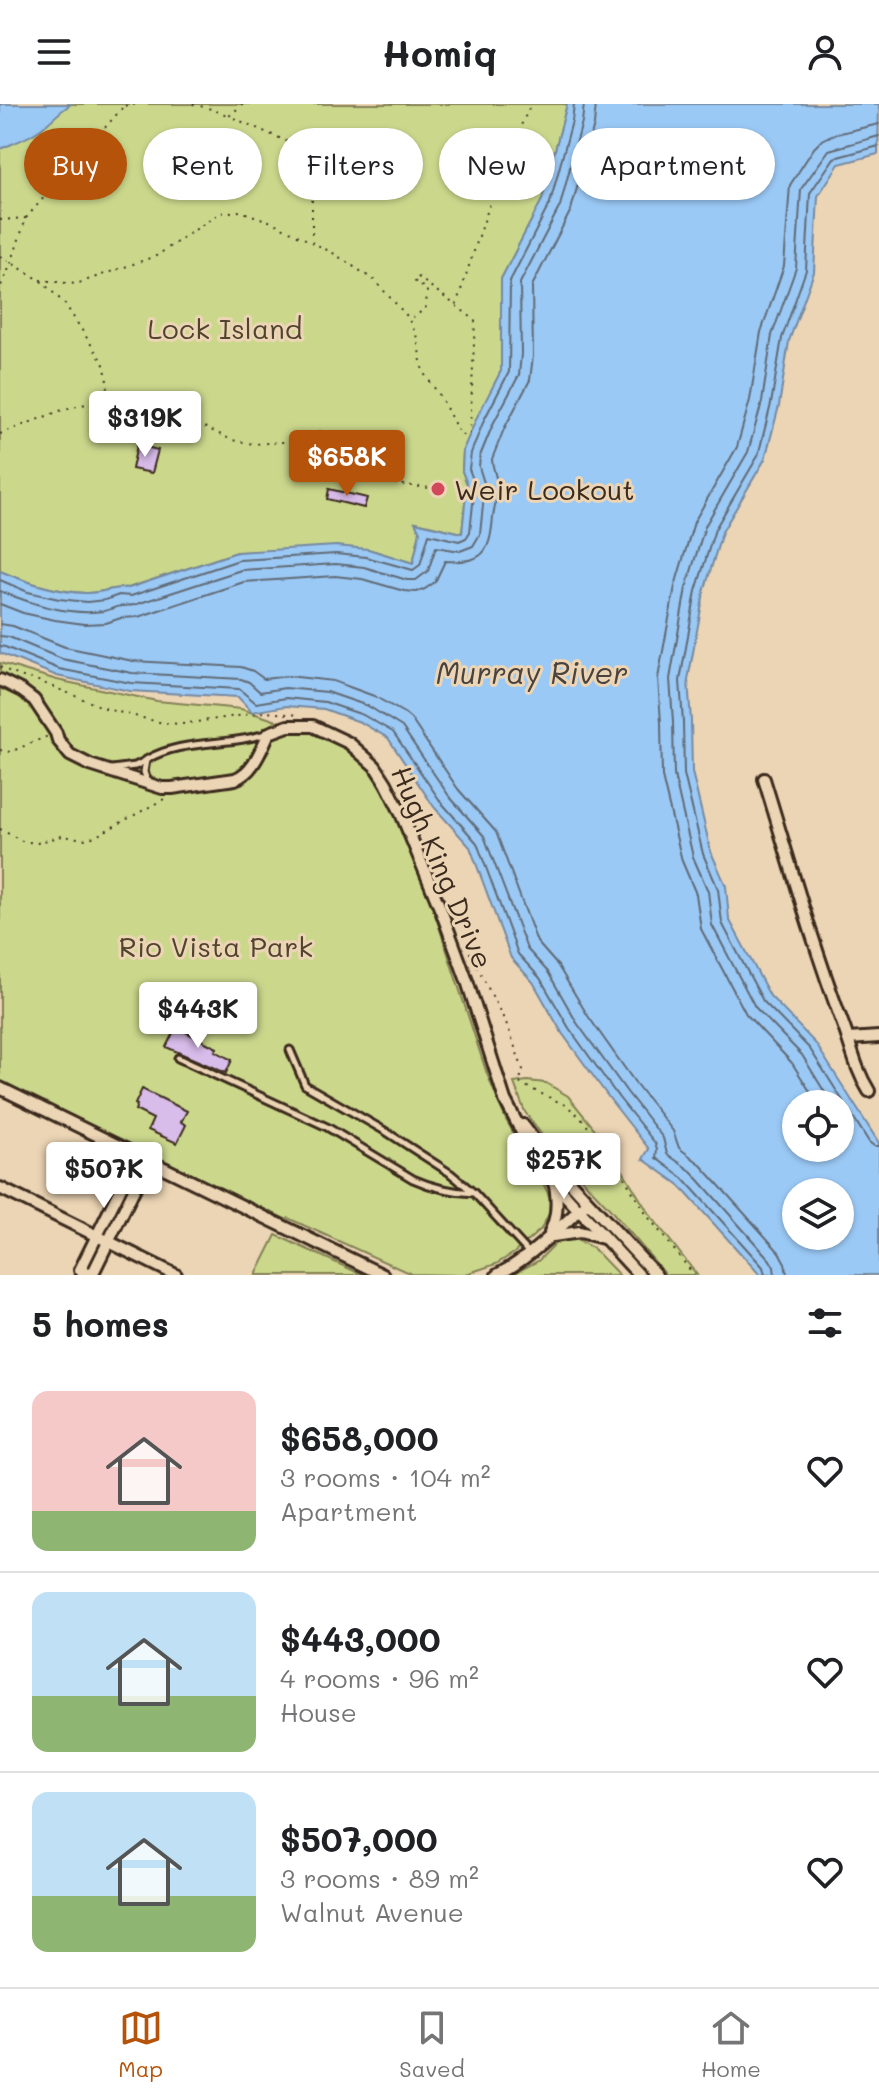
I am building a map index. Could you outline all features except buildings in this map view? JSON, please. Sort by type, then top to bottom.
[{"type":"street","points":[[0,680],[34,700],[70,755],[90,765],[148,784],[172,788],[242,777],[269,733]]},
{"type":"street","name":"Hugh King Drive","points":[[269,733],[288,726],[313,726],[349,743],[375,766],[400,811],[457,952],[505,1100],[532,1152],[554,1183],[584,1206],[656,1275]]},
{"type":"street","points":[[764,779],[821,968],[859,1075],[869,1091]]},
{"type":"street","points":[[848,1039],[879,1037]]},
{"type":"street","points":[[0,1088],[383,1275]]},
{"type":"street","name":"Hugh King Drive","points":[[505,1100],[606,1239],[639,1275]]},
{"type":"street","points":[[137,1155],[80,1270],[91,1275],[148,1161]]},
{"type":"street","points":[[547,1237],[557,1209],[554,1183]]},
{"type":"street","points":[[0,1188],[176,1275]]},
{"type":"street","points":[[497,1275],[530,1253],[584,1206]]},
{"type":"street","points":[[547,1237],[580,1232],[606,1239]]},
{"type":"lane","points":[[107,769],[135,766],[178,747],[269,733]]},
{"type":"lane","points":[[146,760],[144,772],[148,784]]},
{"type":"lane","points":[[290,1050],[305,1085],[450,1173],[474,1193],[530,1253]]},
{"type":"lane","points":[[178,1058],[327,1127],[413,1179],[456,1192],[474,1193]]},
{"type":"lane","points":[[124,1182],[135,1187]]},
{"type":"lane","points":[[89,1251],[101,1256]]},
{"type":"path","points":[[0,288],[26,218],[123,105],[139,104]]},
{"type":"path","points":[[193,104],[300,147],[312,168],[312,241]]},
{"type":"path","points":[[229,116],[243,104]]},
{"type":"path","points":[[456,306],[503,164],[531,104]]},
{"type":"path","points":[[40,280],[76,284],[156,256],[220,213],[240,211],[272,222],[312,241],[374,280],[407,316],[416,334],[423,372],[440,396],[460,435],[470,434],[475,320],[418,277],[414,281],[427,290],[426,307],[415,317],[407,316]]},
{"type":"path","points":[[0,220],[26,218]]},
{"type":"path","points":[[0,256],[40,280],[65,304],[105,366],[108,388],[115,397]]},
{"type":"path","points":[[95,401],[108,388]]},
{"type":"path","points":[[0,434],[65,409],[115,397],[147,403],[232,440],[254,444],[296,441],[316,431],[344,437],[364,447],[383,463],[396,484],[438,489]]},
{"type":"path","points":[[0,667],[110,710],[163,723],[182,724],[265,712],[309,716]]},
{"type":"path","points":[[0,750],[13,751],[56,733]]},
{"type":"path","points":[[0,829],[22,841],[37,843],[62,836],[86,839],[164,799],[172,788]]},
{"type":"path","points":[[463,940],[508,1027],[523,1070],[519,1083],[567,1106],[579,1116],[609,1152],[646,1214],[694,1275]]},
{"type":"green space","name":"Lock Island","points":[[71,104],[567,104],[555,150],[555,128],[439,128],[439,200],[542,200],[501,279],[501,371],[463,450],[462,471],[467,484],[462,533],[416,522],[420,532],[413,563],[368,549],[237,552],[128,588],[91,593],[52,589],[0,571],[0,149],[24,137],[24,200],[127,200],[127,128],[42,128]]},
{"type":"green space","name":"Rio Vista Park","points":[[0,663],[57,680],[157,701],[241,709],[339,744],[365,764],[388,799],[432,905],[487,1074],[506,1120],[550,1198],[549,1214],[541,1229],[496,1264],[459,1275],[411,1274],[287,1220],[0,1081]]},
{"type":"green space","points":[[514,1083],[546,1083],[568,1096],[606,1143],[648,1212],[697,1275],[666,1275],[547,1142],[525,1112]]},
{"type":"green space","points":[[276,1235],[363,1275],[256,1275]]},
{"type":"green space","points":[[575,1239],[593,1248],[619,1275],[511,1275],[538,1261],[559,1240]]},
{"type":"water","points":[[0,104],[71,104],[41,128],[24,128],[24,138],[0,149]]},
{"type":"water","name":"Murray River","points":[[567,104],[879,104],[878,154],[839,164],[818,196],[814,272],[789,341],[779,406],[765,459],[722,532],[704,592],[688,680],[692,772],[711,852],[726,886],[729,919],[770,996],[816,1044],[845,1090],[782,1090],[782,1162],[854,1162],[854,1104],[879,1143],[879,1275],[760,1275],[678,1184],[643,1159],[649,1149],[562,1033],[533,982],[511,958],[470,847],[434,807],[388,738],[360,722],[324,709],[286,706],[252,712],[238,697],[130,691],[57,676],[0,653],[0,571],[52,589],[91,593],[129,588],[237,552],[336,546],[368,549],[413,563],[420,532],[415,522],[462,533],[467,484],[462,471],[463,450],[501,371],[501,279],[542,200],[555,200],[555,150]]},
{"type":"place","name":"Weir Lookout","points":[[438,489]]}]
